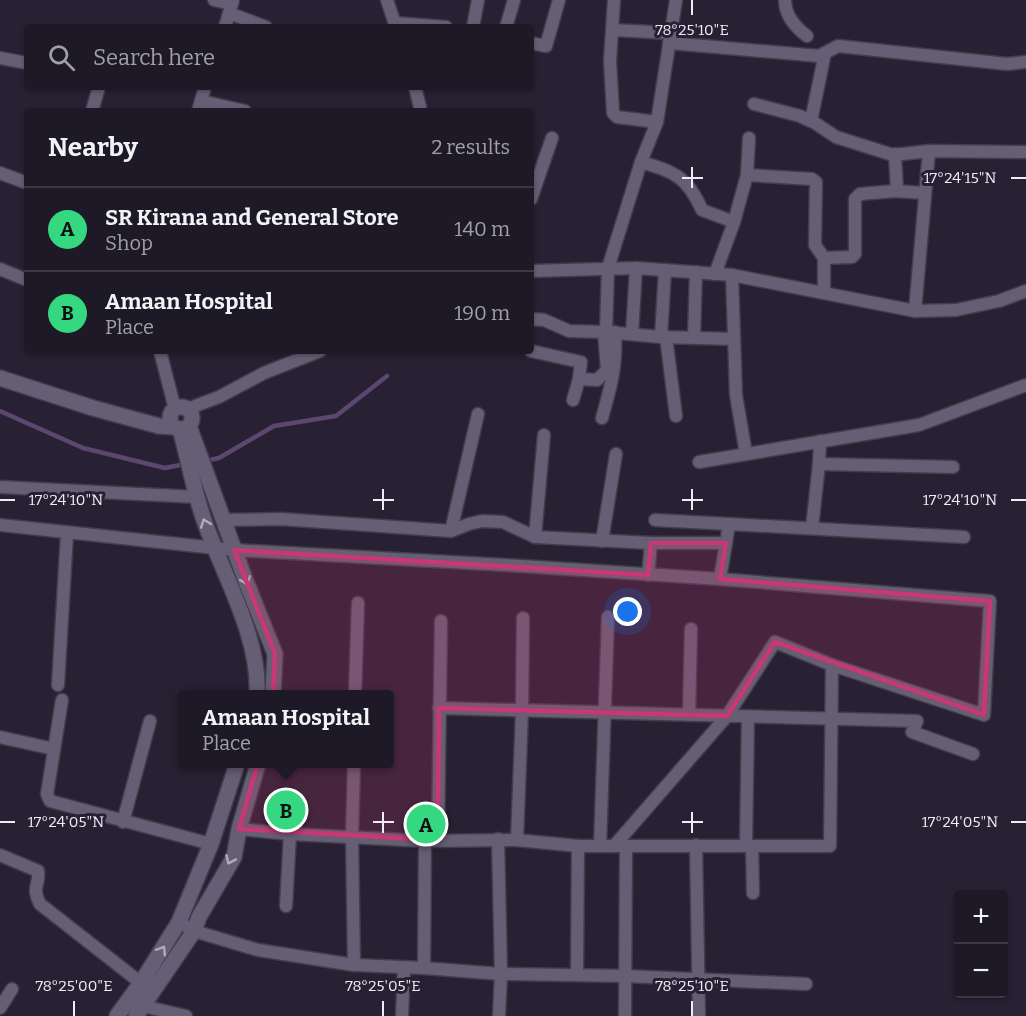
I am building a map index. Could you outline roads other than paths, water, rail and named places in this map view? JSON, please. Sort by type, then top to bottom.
[{"type":"street","points":[[214,0],[231,6],[261,24]]},
{"type":"street","points":[[387,0],[395,24]]},
{"type":"street","points":[[474,24],[478,0]]},
{"type":"street","points":[[507,24],[514,0]]},
{"type":"street","points":[[534,44],[546,46],[559,0]]},
{"type":"street","points":[[614,0],[610,61],[613,113],[617,117],[657,122]]},
{"type":"street","points":[[579,379],[597,380],[607,370],[608,268],[641,162],[657,122],[676,0]]},
{"type":"street","points":[[785,0],[789,17],[807,36]]},
{"type":"street","points":[[226,24],[231,6]]},
{"type":"street","points":[[613,30],[819,56],[838,46],[1007,64],[1026,62]]},
{"type":"street","points":[[811,121],[825,53]]},
{"type":"street","points":[[0,58],[24,62]]},
{"type":"street","points":[[93,108],[98,90]]},
{"type":"street","points":[[205,90],[199,106],[217,108]]},
{"type":"street","points":[[416,90],[420,108]]},
{"type":"street","points":[[754,104],[811,121],[836,137],[896,154],[929,151],[1026,152]]},
{"type":"street","points":[[534,190],[552,138]]},
{"type":"street","points":[[715,274],[734,222],[747,175],[749,138]]},
{"type":"street","points":[[915,311],[929,151]]},
{"type":"street","points":[[896,154],[897,192]]},
{"type":"street","points":[[641,162],[678,176],[695,195],[702,210],[734,222]]},
{"type":"street","points":[[0,174],[24,182]]},
{"type":"street","points":[[747,175],[812,179],[816,182],[815,245],[824,258],[824,292]]},
{"type":"street","points":[[824,258],[852,257],[855,254],[857,197],[860,194],[925,193]]},
{"type":"street","points":[[632,334],[636,268]]},
{"type":"street","points":[[534,271],[636,268],[732,275],[915,311],[956,310],[999,301],[1026,291]]},
{"type":"street","points":[[0,269],[24,279]]},
{"type":"street","points":[[665,270],[663,337],[676,416]]},
{"type":"street","points":[[694,337],[696,272]]},
{"type":"street","points":[[732,275],[737,400],[746,454]]},
{"type":"street","points":[[534,319],[544,320],[569,331],[734,339]]},
{"type":"street","points":[[602,418],[616,359],[608,332]]},
{"type":"street","points":[[534,352],[581,362],[573,400]]},
{"type":"street","points":[[0,378],[93,408],[159,426],[181,427],[192,418],[181,409],[161,354]]},
{"type":"street","points":[[181,409],[219,397],[264,373],[312,354]]},
{"type":"street","points":[[699,462],[919,425],[1026,385]]},
{"type":"street","points":[[451,531],[478,414]]},
{"type":"street","points":[[181,427],[223,520],[275,654],[273,690]]},
{"type":"street","points":[[535,537],[544,435]]},
{"type":"street","points":[[812,528],[819,464],[819,441]]},
{"type":"street","points":[[602,541],[616,454]]},
{"type":"street","points":[[196,463],[196,497],[248,635],[258,678],[257,690]]},
{"type":"street","points":[[819,464],[953,467]]},
{"type":"street","points":[[0,487],[196,497]]},
{"type":"street","points":[[223,520],[281,519],[451,531],[482,521],[503,522],[535,537],[651,543],[726,543]]},
{"type":"street","points":[[655,520],[964,537]]},
{"type":"street","points":[[720,579],[729,524]]},
{"type":"street","points":[[0,525],[67,534],[234,550],[720,579],[990,601],[984,715],[832,665],[775,642],[727,716],[620,847],[627,976],[625,1016]]},
{"type":"street","points":[[58,686],[67,534]]},
{"type":"street","points":[[648,575],[651,543]]},
{"type":"street","points":[[356,690],[358,603]]},
{"type":"street","points":[[600,846],[608,617]]},
{"type":"street","points":[[517,840],[523,618]]},
{"type":"street","points":[[424,968],[440,708],[441,621]]},
{"type":"street","points":[[689,715],[692,629]]},
{"type":"street","points":[[239,829],[290,834],[432,840],[498,839],[578,846],[830,846],[832,665]]},
{"type":"street","points":[[62,700],[47,794],[51,801],[211,844]]},
{"type":"street","points":[[440,708],[918,721],[912,732],[973,754]]},
{"type":"street","points":[[748,717],[749,846],[753,892]]},
{"type":"street","points":[[123,822],[150,721]]},
{"type":"street","points":[[0,737],[54,749]]},
{"type":"street","points":[[117,1016],[141,983],[179,922],[211,844],[236,768]]},
{"type":"street","points":[[140,1012],[194,932],[199,917],[234,857],[239,829],[257,768]]},
{"type":"street","points":[[354,768],[352,836],[354,965]]},
{"type":"street","points":[[286,906],[290,834]]},
{"type":"street","points":[[498,839],[501,974],[499,1016]]},
{"type":"street","points":[[696,845],[699,1016]]},
{"type":"street","points":[[577,975],[578,846]]},
{"type":"street","points":[[0,855],[38,871],[39,877],[35,888],[40,904],[141,983]]},
{"type":"street","points":[[179,922],[194,932],[258,950],[354,965],[501,974],[627,976],[806,984]]},
{"type":"street","points":[[402,1016],[404,968]]},
{"type":"street","points":[[0,1008],[12,989]]},
{"type":"street","points":[[128,1001],[140,1012],[186,1016]]},
{"type":"waterway","points":[[205,461],[219,458],[274,426],[336,416],[387,376]]},
{"type":"waterway","points":[[0,411],[83,448],[165,468],[185,464]]},
{"type":"place","name":"Amaan Hospital","points":[[286,810]]},
{"type":"place","name":"SR Kirana and General Store","points":[[426,824]]}]
